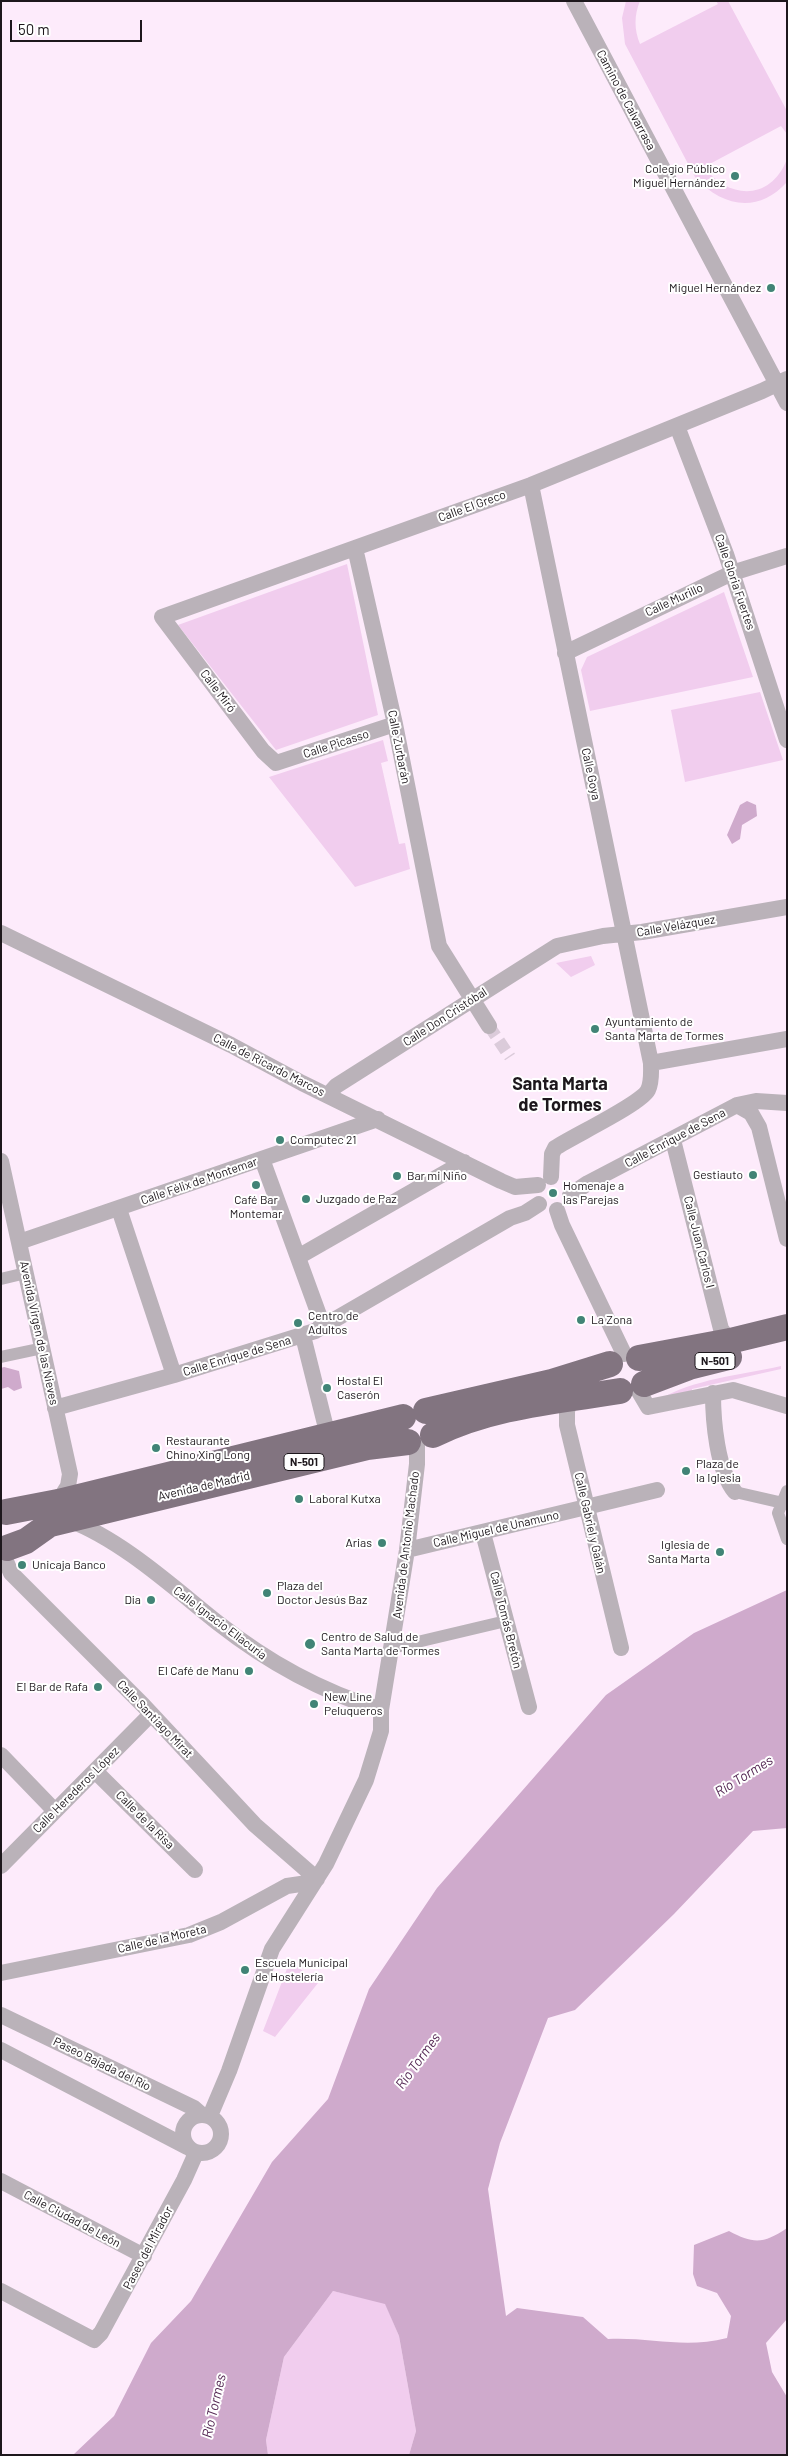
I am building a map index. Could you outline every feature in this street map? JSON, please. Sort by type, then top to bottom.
[{"type":"highway","name":"Avenida de Madrid","points":[[4,1511],[62,1511],[367,1447],[625,1358],[730,1341],[787,1327]]},
{"type":"highway","name":"Avenida de Madrid","points":[[3,1551],[26,1541],[50,1524],[62,1511],[334,1436],[417,1430],[571,1397],[634,1388],[689,1367],[787,1341]]},
{"type":"highway","points":[[625,1358],[645,1365],[647,1374],[634,1388],[611,1384],[608,1374],[625,1358]]},
{"type":"highway","name":"N-501","points":[[3,1551],[12,1538],[4,1511]]},
{"type":"street","name":"Camino de Calvarrasa","points":[[574,1],[782,381],[787,403]]},
{"type":"street","name":"Calle El Greco","points":[[162,617],[531,485],[782,381]]},
{"type":"street","name":"Calle Gloria Fuertes","points":[[677,426],[732,573],[787,740]]},
{"type":"street","name":"Calle Goya","points":[[531,485],[651,1063],[652,1078],[648,1092],[626,1107],[555,1148],[545,1181]]},
{"type":"street","name":"Calle Zurbarán","points":[[355,548],[395,724],[439,946],[489,1026]]},
{"type":"street","name":"Calle Murillo","points":[[565,653],[732,573],[787,556]]},
{"type":"street","name":"Calle Miró","points":[[162,617],[264,751],[276,763]]},
{"type":"street","name":"Calle Picasso","points":[[276,763],[395,724]]},
{"type":"street","name":"Calle Velázquez","points":[[564,944],[603,936],[624,935],[787,907]]},
{"type":"street","name":"Calle de Ricardo Marcos","points":[[1,934],[231,1045],[515,1187],[545,1181]]},
{"type":"street","name":"Calle Don Cristóbal","points":[[328,1095],[336,1086],[549,950],[564,944]]},
{"type":"street","points":[[651,1063],[787,1039]]},
{"type":"street","name":"Calle Enrique de Sena","points":[[570,1195],[588,1183],[736,1106],[756,1101],[787,1103]]},
{"type":"street","points":[[736,1106],[751,1113],[756,1119],[787,1239]]},
{"type":"street","name":"Calle Félix de Montemar","points":[[19,1242],[378,1119]]},
{"type":"street","name":"Calle Juan Carlos I","points":[[673,1140],[721,1328],[730,1341]]},
{"type":"street","points":[[262,1159],[323,1326]]},
{"type":"street","name":"Avenida Virgen de las Nieves","points":[[1,1160],[5,1199],[19,1242],[70,1474],[62,1511]]},
{"type":"street","points":[[298,1257],[464,1162]]},
{"type":"street","points":[[545,1181],[564,1182],[570,1195],[566,1204],[558,1210],[544,1209],[536,1198],[545,1181]]},
{"type":"street","name":"Calle Enrique de Sena","points":[[55,1408],[174,1376],[303,1336],[510,1218],[525,1213],[539,1204]]},
{"type":"street","points":[[119,1209],[174,1376]]},
{"type":"street","points":[[558,1210],[562,1225],[625,1358]]},
{"type":"street","points":[[1,1279],[26,1273]]},
{"type":"street","points":[[303,1336],[325,1424],[334,1436]]},
{"type":"street","points":[[1,1357],[43,1348]]},
{"type":"street","points":[[634,1388],[648,1407],[733,1390],[787,1406]]},
{"type":"street","points":[[713,1393],[713,1419],[729,1485],[735,1492],[785,1504]]},
{"type":"street","name":"Calle Gabriel y Galán","points":[[571,1397],[566,1411],[567,1425],[621,1648]]},
{"type":"street","name":"Avenida de Antonio Machado","points":[[206,2116],[229,2071],[272,1949],[326,1864],[366,1780],[381,1731],[381,1710],[407,1550],[417,1464],[417,1430]]},
{"type":"street","name":"Calle Miguel de Unamuno","points":[[407,1550],[657,1490]]},
{"type":"street","points":[[787,1491],[785,1504],[778,1513],[787,1539]]},
{"type":"street","name":"Calle Ignacio Ellacuría","points":[[62,1511],[106,1537],[268,1659],[340,1697],[381,1710]]},
{"type":"street","name":"Calle Tomás Bretón","points":[[483,1533],[529,1707]]},
{"type":"street","name":"Calle Santiago Mirat","points":[[3,1551],[12,1573],[151,1714],[255,1825],[315,1881]]},
{"type":"street","points":[[392,1648],[506,1621]]},
{"type":"street","name":"Calle Herederos López","points":[[1,1866],[151,1714]]},
{"type":"street","points":[[1,1755],[55,1811]]},
{"type":"street","name":"Calle de la Risa","points":[[95,1771],[195,1870]]},
{"type":"street","name":"Calle de la Moreta","points":[[1,1973],[190,1935],[221,1922],[287,1886],[315,1881]]},
{"type":"street","name":"Paseo Bajada del Río","points":[[1,2015],[194,2108],[206,2116]]},
{"type":"street","points":[[1,2050],[192,2150],[211,2152],[221,2141],[220,2126],[206,2116],[189,2120],[185,2126],[184,2140],[192,2150]]},
{"type":"street","name":"Paseo del Mirador","points":[[1,2291],[94,2340],[101,2333],[144,2256],[192,2150]]},
{"type":"street","name":"Calle Ciudad de León","points":[[1,2182],[144,2256]]},
{"type":"shaded area","points":[[626,1],[640,1],[636,22],[640,44],[718,4],[716,1],[728,1],[787,111],[787,134],[781,126],[704,167],[725,186],[749,191],[760,189],[771,183],[780,173],[787,159],[787,182],[776,192],[764,199],[740,203],[717,195],[695,177],[625,44],[622,18]]},
{"type":"shaded area","points":[[347,564],[378,715],[276,750],[178,625]]},
{"type":"shaded area","points":[[724,592],[753,677],[590,711],[581,670],[587,657]]},
{"type":"shaded area","points":[[760,692],[783,760],[685,782],[671,710]]},
{"type":"shaded area","points":[[383,740],[388,761],[381,763],[399,844],[405,843],[410,869],[355,887],[269,777]]},
{"type":"shaded area","points":[[591,956],[595,965],[571,977],[556,963]]},
{"type":"shaded area","points":[[781,1366],[781,1369],[692,1389],[692,1392],[658,1400],[702,1382]]},
{"type":"shaded area","points":[[290,1961],[318,1983],[275,2037],[263,2031]]},
{"type":"shaded area","points":[[333,2291],[385,2303],[399,2336],[416,2431],[409,2455],[268,2455],[266,2440],[284,2357]]},
{"type":"water","points":[[747,801],[756,805],[757,816],[742,825],[740,839],[732,844],[727,835],[740,805]]},
{"type":"water","points":[[1,1368],[19,1371],[22,1388],[14,1391],[8,1387],[1,1389]]},
{"type":"water","name":"Río Tormes","points":[[787,1590],[787,1828],[753,1831],[674,1914],[575,2010],[548,2018],[500,2143],[488,2189],[506,2316],[517,2308],[583,2317],[608,2339],[696,2343],[727,2338],[731,2316],[717,2293],[697,2286],[693,2274],[694,2245],[729,2231],[745,2238],[758,2240],[772,2237],[787,2228],[787,2319],[766,2343],[772,2372],[787,2397],[787,2455],[409,2455],[416,2431],[399,2336],[385,2304],[333,2291],[284,2357],[266,2440],[268,2455],[73,2455],[114,2416],[151,2343],[191,2301],[272,2162],[328,2099],[369,1989],[437,1888],[606,1695],[694,1633]]},
{"type":"tunnel","points":[[489,1026],[510,1057]]},
{"type":"place","name":"Colegio Público Miguel Hernández","points":[[735,176]]},
{"type":"place","name":"Miguel Hernández","points":[[771,288]]},
{"type":"place","name":"Ayuntamiento de Santa Marta de Tormes","points":[[595,1029]]},
{"type":"place","name":"Computec 21","points":[[280,1140]]},
{"type":"place","name":"Gestiauto","points":[[753,1175]]},
{"type":"place","name":"Bar mi Niño","points":[[397,1176]]},
{"type":"place","name":"Café Bar Montemar","points":[[256,1185]]},
{"type":"place","name":"Homenaje a las Parejas","points":[[553,1193]]},
{"type":"place","name":"Juzgado de Paz","points":[[306,1199]]},
{"type":"place","name":"La Zona","points":[[581,1320]]},
{"type":"place","name":"Centro de Adultos","points":[[298,1323]]},
{"type":"place","name":"Hostal El Caserón","points":[[327,1388]]},
{"type":"place","name":"Restaurante Chino Xing Long","points":[[156,1448]]},
{"type":"place","name":"Plaza de la Iglesia","points":[[686,1471]]},
{"type":"place","name":"Laboral Kutxa","points":[[299,1499]]},
{"type":"place","name":"Arias","points":[[382,1543]]},
{"type":"place","name":"Iglesia de Santa Marta","points":[[720,1552]]},
{"type":"place","name":"Unicaja Banco","points":[[22,1565]]},
{"type":"place","name":"Plaza del Doctor Jesús Baz","points":[[267,1593]]},
{"type":"place","name":"Dia","points":[[151,1600]]},
{"type":"place","name":"Centro de Salud de Santa Marta de Tormes","points":[[310,1644]]},
{"type":"place","name":"El Café de Manu","points":[[249,1671]]},
{"type":"place","name":"El Bar de Rafa","points":[[98,1687]]},
{"type":"place","name":"New Line Peluqueros","points":[[314,1704]]},
{"type":"place","name":"Escuela Municipal de Hostelería","points":[[245,1970]]},
{"type":"district","name":"Santa Marta de Tormes","points":[[560,1094]]}]
